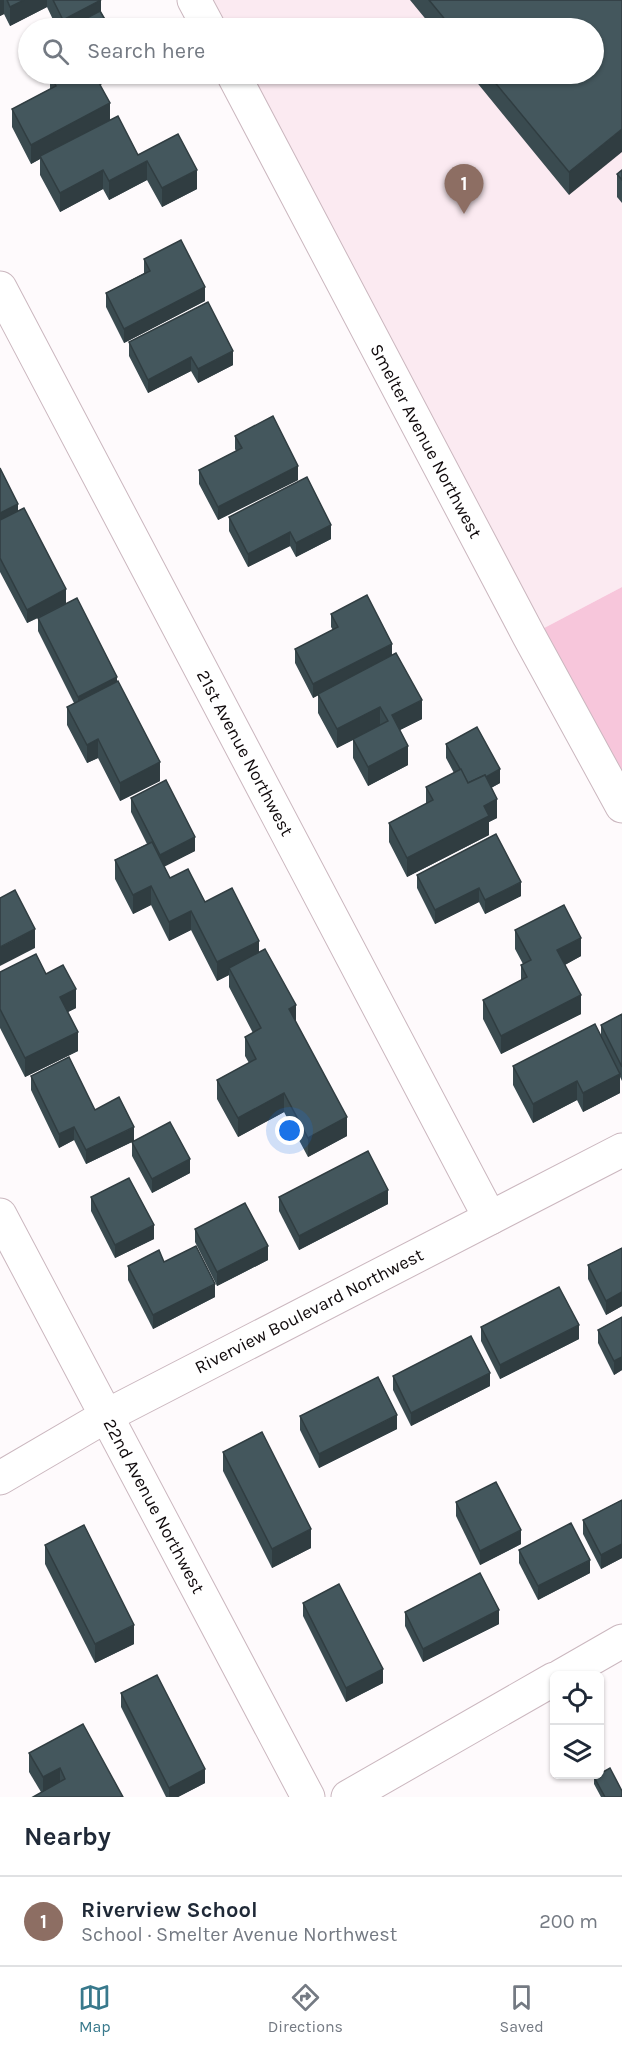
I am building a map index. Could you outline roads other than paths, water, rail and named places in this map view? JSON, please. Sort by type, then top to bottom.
[{"type":"street","points":[[194,0],[204,18]]},
{"type":"street","name":"Smelter Avenue Northwest","points":[[238,84],[529,636],[622,806]]},
{"type":"street","name":"21st Avenue Northwest","points":[[0,288],[490,1218]]},
{"type":"street","name":"Riverview Boulevard Northwest","points":[[0,1478],[106,1416],[622,1150]]},
{"type":"street","name":"22nd Avenue Northwest","points":[[0,1215],[308,1797]]},
{"type":"street","points":[[570,1671],[622,1641]]},
{"type":"street","points":[[348,1797],[550,1682]]},
{"type":"place","name":"Riverview School","points":[[464,214]]}]
